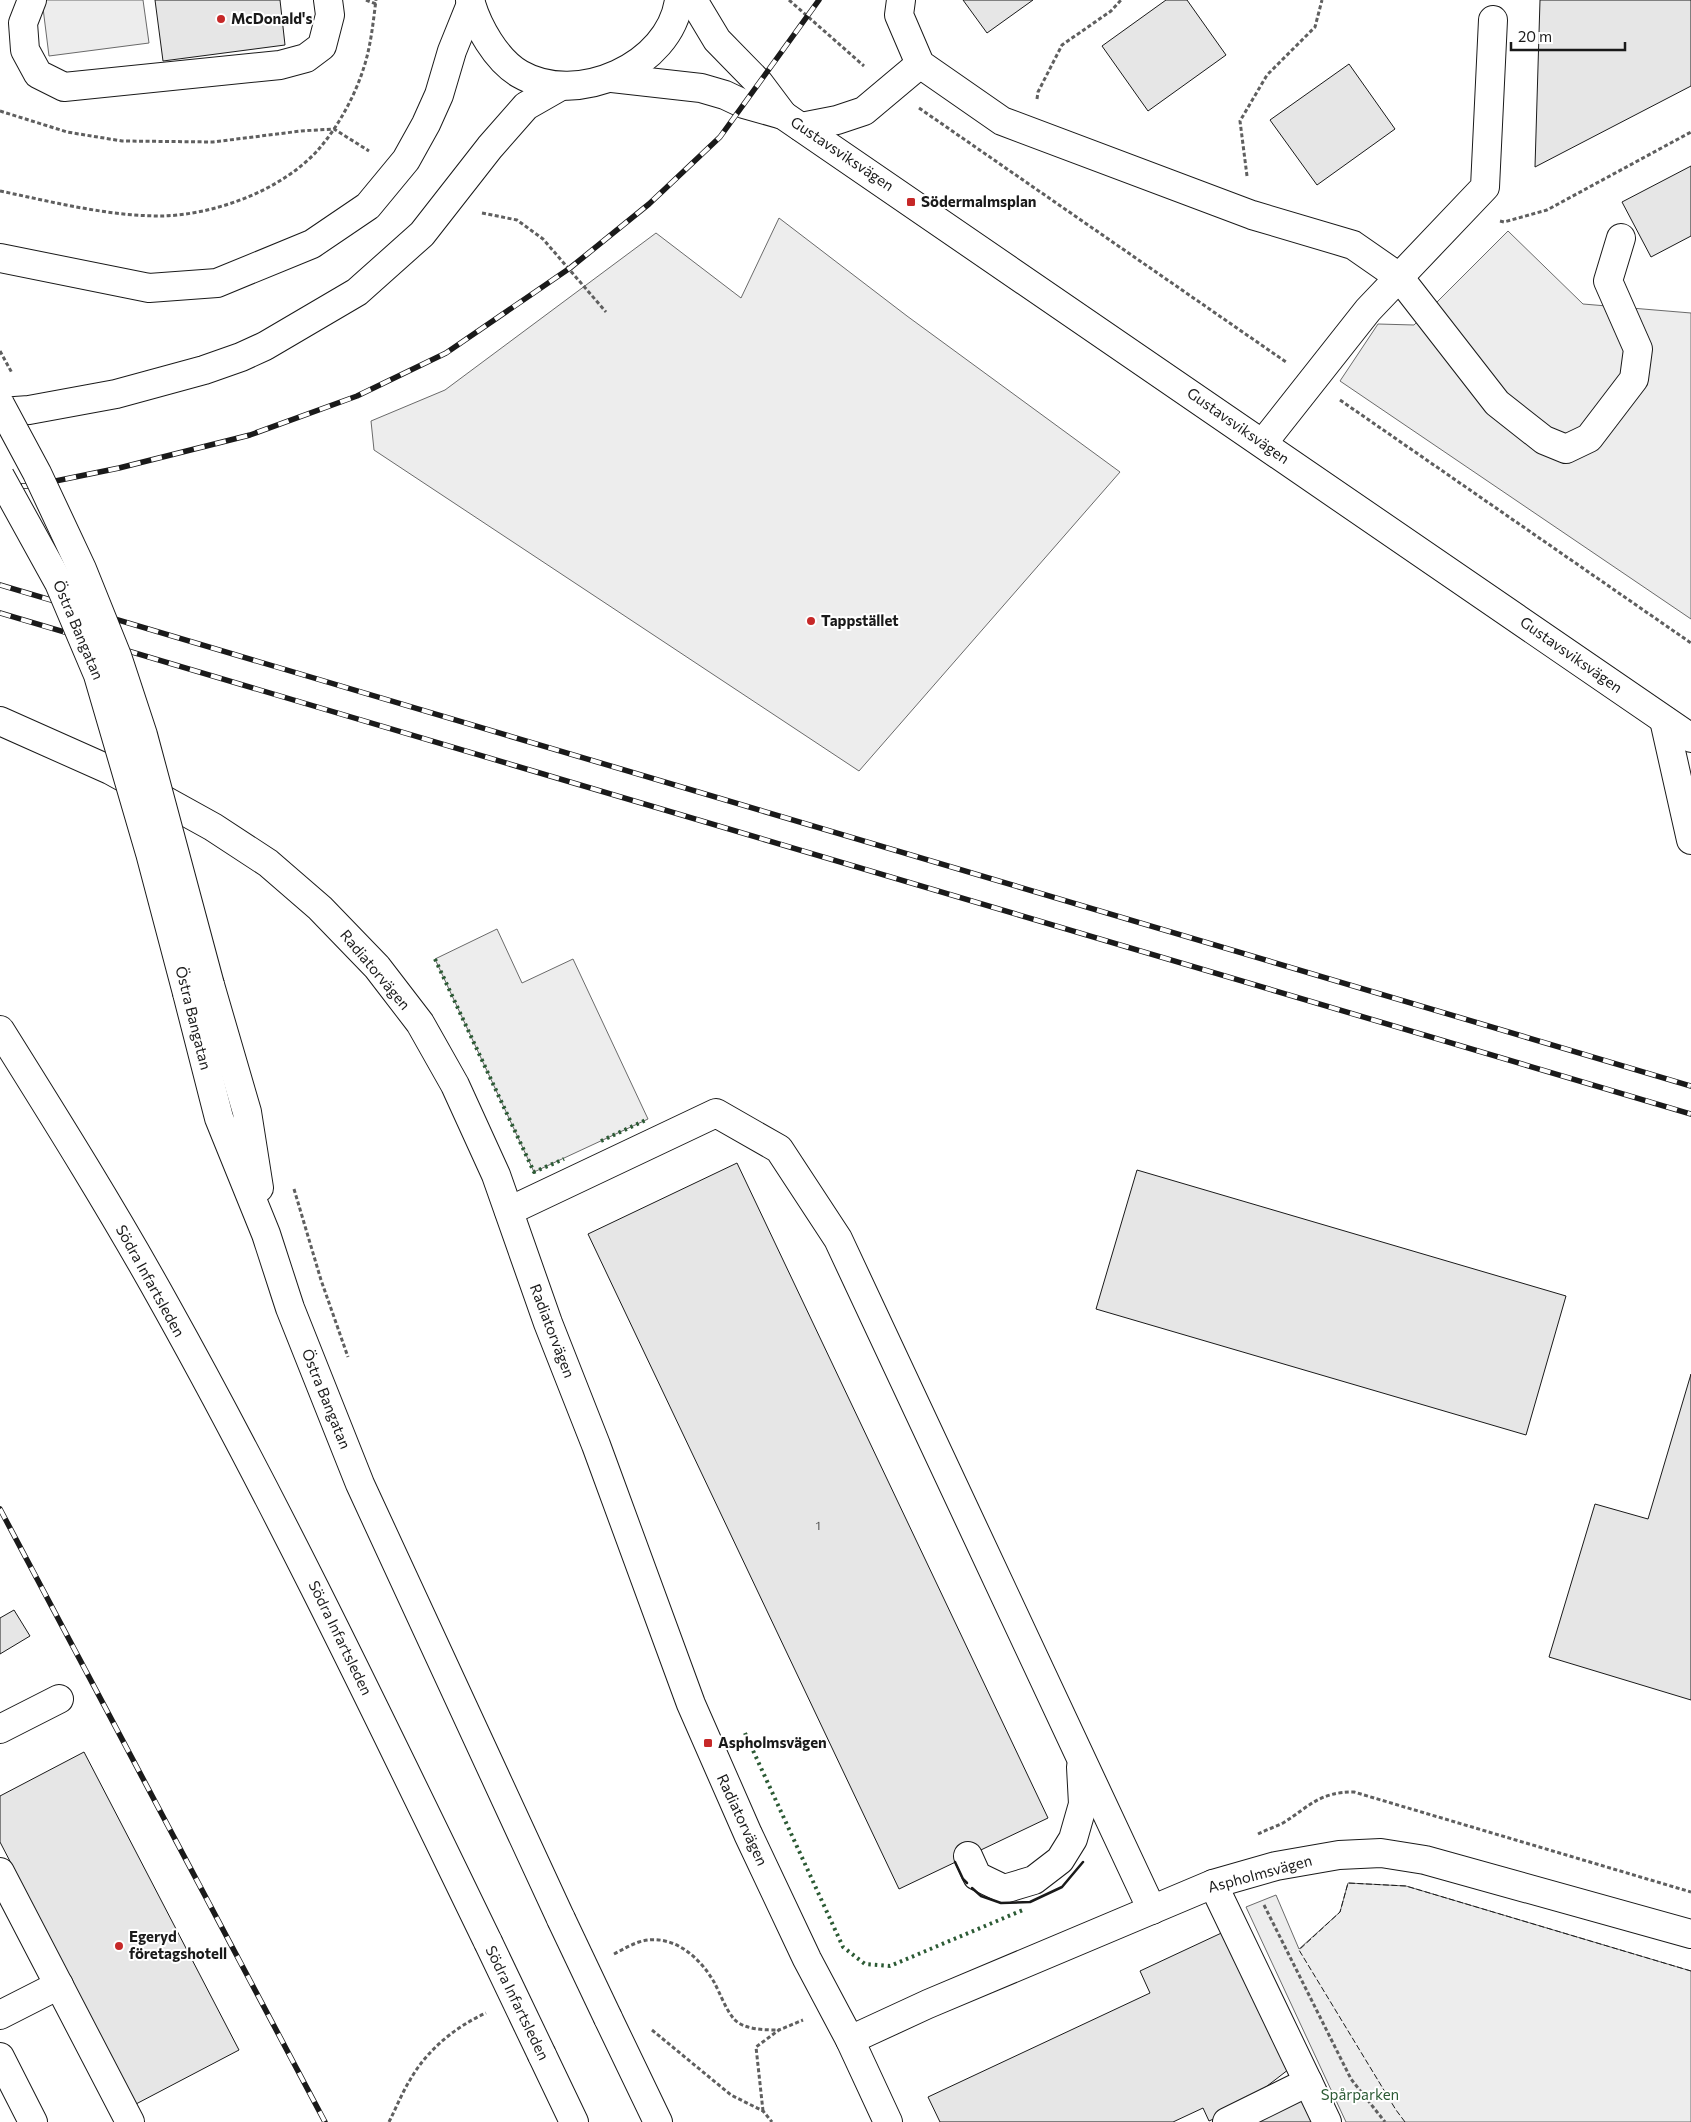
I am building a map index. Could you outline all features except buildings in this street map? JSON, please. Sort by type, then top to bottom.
[{"type":"main road","points":[[32,0],[23,23],[25,50],[38,74],[64,87],[280,65],[306,58],[322,46],[330,16],[328,0]]},
{"type":"main road","points":[[470,2],[473,13],[489,43],[509,64],[520,74],[539,81],[562,86],[593,83],[612,78],[644,60],[678,14],[679,0]]},
{"type":"main road","name":"Gustavsviksvägen","points":[[692,0],[717,40],[759,83],[792,121],[1691,738]]},
{"type":"main road","points":[[901,0],[899,15],[920,64],[1002,122],[1252,215],[1352,245],[1399,277],[1497,403],[1544,440],[1566,449],[1589,438],[1634,379],[1638,349],[1608,281],[1620,238]]},
{"type":"main road","points":[[0,258],[149,288],[217,282],[312,244],[368,206],[406,160],[426,124],[438,95],[470,2]]},
{"type":"main road","points":[[1263,443],[1368,310],[1485,187],[1493,20]]},
{"type":"main road","points":[[792,121],[836,120],[864,111],[920,64]]},
{"type":"main road","name":"Gustavsviksvägen","points":[[612,78],[701,88],[725,95],[744,104],[792,121]]},
{"type":"main road","points":[[0,412],[30,410],[116,394],[204,370],[265,346],[357,292],[422,234],[490,147],[526,106],[562,86]]},
{"type":"main road","points":[[0,404],[37,473],[82,569],[117,656],[143,735],[199,989]]},
{"type":"main road","name":"Östra Bangatan","points":[[0,476],[59,583],[98,675],[150,853],[246,1112],[266,1234],[294,1318],[360,1484],[561,1919],[658,2122]]},
{"type":"main road","points":[[1664,720],[1691,840]]},
{"type":"main road","name":"Radiatorvägen","points":[[0,722],[110,770],[213,827],[268,863],[320,908],[377,967],[420,1024],[455,1085],[496,1175],[548,1323],[596,1445],[691,1704],[744,1825],[807,1959],[850,2040],[888,2122]]},
{"type":"main road","name":"Södra Infartsleden","points":[[0,1030],[85,1166],[167,1307],[321,1599],[574,2122]]},
{"type":"main road","points":[[509,1211],[716,1113],[778,1149],[838,1239],[1152,1910]]},
{"type":"main road","points":[[0,1730],[59,1699]]},
{"type":"main road","points":[[968,1856],[977,1876],[1004,1889],[1034,1880],[1060,1860],[1073,1839],[1083,1804],[1080,1756]]},
{"type":"main road","name":"Aspholmsvägen","points":[[850,2040],[928,2004],[1213,1884],[1276,1866],[1339,1855],[1381,1853],[1425,1860],[1691,1934]]},
{"type":"main road","points":[[0,1872],[130,2122]]},
{"type":"main road","points":[[1213,1884],[1327,2122]]},
{"type":"main road","points":[[0,2015],[59,1986]]},
{"type":"main road","points":[[0,2057],[33,2122]]},
{"type":"main road","points":[[1227,2122],[1308,2082]]},
{"type":"path","points":[[0,190],[82,208],[161,216],[203,212],[229,205],[293,172],[318,150],[334,129],[364,68],[376,2],[366,0]]},
{"type":"path","points":[[789,0],[867,69]]},
{"type":"path","points":[[1031,132],[1038,92],[1062,45],[1111,11],[1121,0]]},
{"type":"path","points":[[1252,215],[1240,121],[1267,75],[1315,26],[1322,0]]},
{"type":"path","points":[[0,111],[67,132],[122,141],[212,142],[301,130],[334,129]]},
{"type":"path","points":[[1461,212],[1504,222],[1547,210],[1691,132]]},
{"type":"path","points":[[294,1187],[321,1280],[350,1362]]},
{"type":"path","points":[[1248,1874],[1351,2079],[1385,2122]]},
{"type":"path","points":[[639,1942],[659,1940],[678,1946],[693,1954],[708,1972],[735,2020],[745,2026],[764,2030],[779,2030],[756,2046],[762,2111]]},
{"type":"path","points":[[389,2122],[410,2079],[428,2056],[450,2034],[472,2020]]},
{"type":"path","points":[[647,2025],[731,2095],[762,2111],[772,2122]]},
{"type":"shaded area","points":[[42,0],[143,0],[149,43],[49,56]]},
{"type":"shaded area","name":"Tappstället","points":[[779,218],[907,316],[1120,472],[859,771],[374,450],[371,421],[445,390],[656,233],[741,298]]},
{"type":"shaded area","points":[[1508,231],[1583,304],[1691,313],[1691,619],[1340,381],[1378,324],[1414,325]]},
{"type":"shaded area","points":[[497,929],[522,983],[573,959],[648,1119],[534,1172],[435,959]]},
{"type":"shaded area","points":[[1348,1883],[1406,1886],[1691,1971],[1691,2122],[1346,2122],[1246,1907],[1276,1895],[1299,1949],[1340,1912]]},
{"type":"railway","points":[[0,486],[31,486],[119,468],[250,435],[357,396],[446,353],[570,268],[649,204],[720,137],[819,0]]},
{"type":"railway","points":[[0,585],[1691,1086]]},
{"type":"railway","points":[[0,613],[1691,1114]]},
{"type":"railway","points":[[0,1509],[325,2122]]},
{"type":"hedge","points":[[435,959],[534,1172],[564,1159]]},
{"type":"hedge","points":[[601,1141],[648,1119]]},
{"type":"hedge","points":[[745,1733],[843,1947],[865,1964],[890,1966],[1023,1910]]},
{"type":"fence","points":[[1405,2122],[1299,1950],[1340,1912],[1348,1883],[1406,1886],[1691,1971]]},
{"type":"wall","points":[[955,1862],[967,1883]]},
{"type":"wall","points":[[972,1888],[981,1896],[1001,1903],[1030,1902],[1062,1887],[1083,1862]]},
{"type":"place","name":"McDonald's","points":[[221,19]]},
{"type":"place","name":"Södermalmsplan","points":[[911,202]]},
{"type":"place","name":"Tappstället","points":[[811,621]]},
{"type":"place","name":"Aspholmsvägen","points":[[708,1743]]},
{"type":"place","name":"Egeryd företagshotell","points":[[119,1946]]},
{"type":"park label","name":"Spårparken","points":[[1360,2095]]}]
